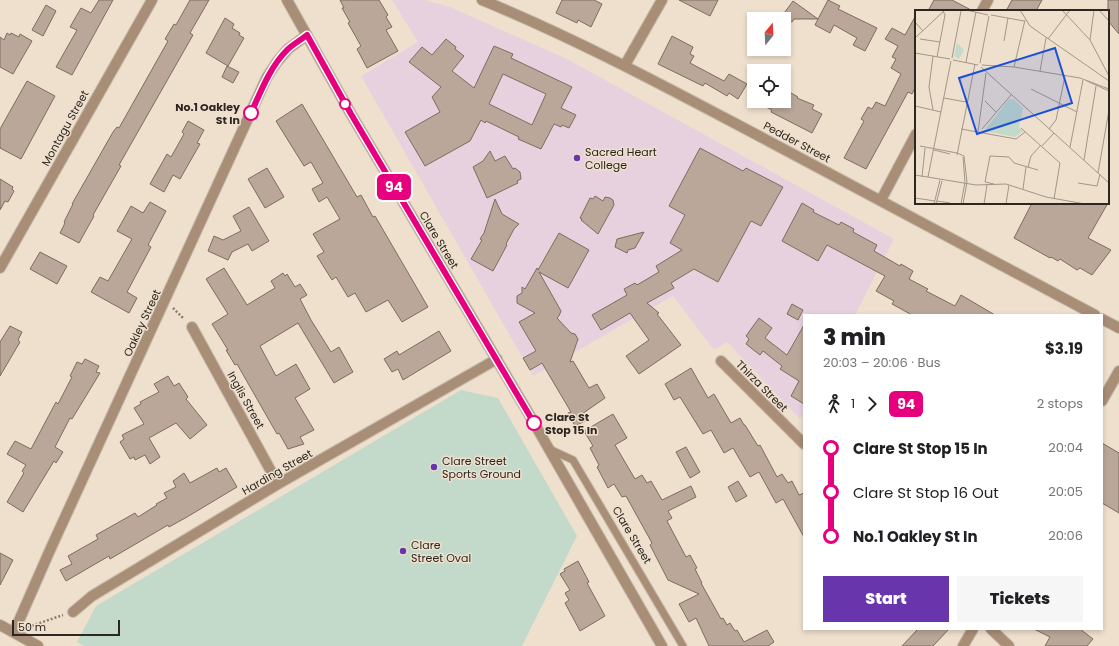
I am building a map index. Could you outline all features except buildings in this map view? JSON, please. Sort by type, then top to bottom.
[{"type":"street","name":"Montagu Street","points":[[0,268],[152,0]]},
{"type":"street","name":"Clare Street","points":[[287,0],[351,114],[549,449],[662,646]]},
{"type":"street","name":"Pedder Street","points":[[482,0],[514,13],[625,65],[1093,314]]},
{"type":"street","points":[[625,65],[662,0]]},
{"type":"street","points":[[983,10],[988,0]]},
{"type":"street","name":"Oakley Street","points":[[14,632],[50,550],[268,77],[277,62],[288,49],[307,35]]},
{"type":"street","points":[[881,200],[915,136]]},
{"type":"street","points":[[1103,320],[1119,328]]},
{"type":"street","name":"Inglis Street","points":[[192,327],[278,484]]},
{"type":"street","name":"Harding Street","points":[[73,612],[92,596],[278,484],[496,359]]},
{"type":"street","name":"Thirza Street","points":[[721,361],[803,443]]},
{"type":"street","points":[[1103,399],[1119,371]]},
{"type":"street","points":[[0,624],[32,645]]},
{"type":"street","points":[[964,646],[973,630]]},
{"type":"street","points":[[992,630],[1009,646]]},
{"type":"lane","name":"Clare Street","points":[[549,449],[573,460],[683,646]]},
{"type":"path","points":[[172,307],[192,327]]},
{"type":"path","points":[[14,632],[73,612]]},
{"type":"shaded area","name":"Sacred Heart College","points":[[392,0],[425,0],[450,7],[567,59],[894,239],[856,314],[803,314],[803,414],[800,419],[727,342],[714,350],[673,296],[533,376],[361,76],[418,42]]},
{"type":"green space","name":"Clare Street Sports Ground","points":[[461,390],[498,398],[577,536],[522,646],[84,646],[77,642],[96,606]]},
{"type":"bus line","name":"94","points":[[251,113],[268,77],[277,62],[288,49],[307,35],[351,114],[534,423]]},
{"type":"place","name":"No.1 Oakley St In","points":[[251,113]]},
{"type":"place","name":"Sacred Heart College","points":[[577,158]]},
{"type":"place","name":"Clare St Stop 15 In","points":[[534,423]]},
{"type":"place","name":"Clare Street Sports Ground","points":[[434,467]]},
{"type":"place","name":"Clare Street Oval","points":[[403,551]]}]
